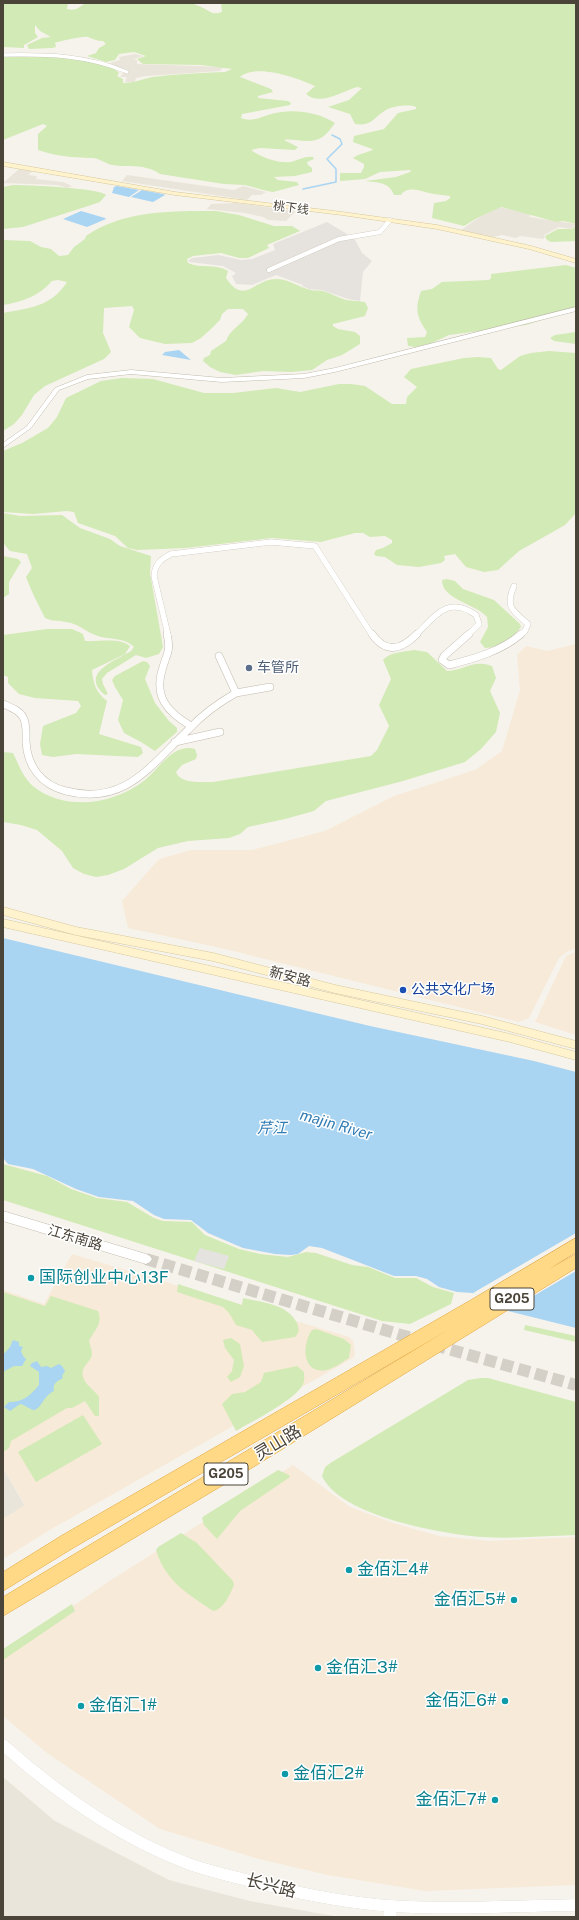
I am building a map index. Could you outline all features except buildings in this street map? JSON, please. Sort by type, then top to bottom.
[{"type":"highway","name":"灵山路","points":[[3,1582],[67,1542],[427,1333],[576,1244]]},
{"type":"highway","name":"灵山路","points":[[3,1607],[448,1339],[576,1260]]},
{"type":"main road","name":"桃下线","points":[[3,164],[198,196],[390,220],[520,244],[576,261]]},
{"type":"main road","name":"新安路","points":[[3,911],[38,922],[213,957],[335,989],[482,1020],[576,1045]]},
{"type":"main road","name":"新安路","points":[[3,923],[103,947],[223,972],[510,1038],[576,1056]]},
{"type":"street","points":[[3,55],[36,54],[84,57],[127,72]]},
{"type":"street","points":[[269,270],[339,239],[380,232],[390,220]]},
{"type":"street","points":[[3,446],[29,427],[57,389],[87,377],[131,372],[222,380],[304,376],[335,370],[576,309]]},
{"type":"street","points":[[191,726],[180,720],[168,708],[161,696],[158,683],[170,653],[170,646],[154,576],[154,569],[161,559],[171,554],[271,542],[315,546],[367,628],[378,643],[384,646],[392,648],[407,644],[442,608],[462,607],[476,615],[479,624],[444,656],[442,660],[444,664],[449,665],[494,650],[505,645],[526,630],[528,624],[518,616],[509,598],[514,586]]},
{"type":"street","points":[[219,656],[236,693]]},
{"type":"street","points":[[3,704],[18,711],[23,718],[26,726],[28,760],[35,775],[50,785],[77,794],[96,795],[119,789],[138,780],[207,711],[236,693],[270,687]]},
{"type":"street","points":[[175,742],[220,732]]},
{"type":"street","name":"江东南路","points":[[3,1216],[146,1259]]},
{"type":"street","name":"长兴路","points":[[3,1745],[28,1768],[80,1808],[132,1837],[181,1860],[240,1878],[390,1912],[419,1907],[576,1905]]},
{"type":"shaded area","points":[[135,54],[143,56],[134,59],[137,60],[137,64],[223,67],[220,71],[146,76],[136,78],[135,82],[125,82],[127,77],[120,77],[126,70],[109,63],[120,60],[119,57]]},
{"type":"shaded area","points":[[19,169],[33,171],[28,175],[37,176],[36,179],[63,182],[72,186],[67,188],[57,185],[3,183]]},
{"type":"shaded area","points":[[127,175],[234,190],[243,186],[266,192],[261,195],[252,195],[247,200],[122,181]]},
{"type":"shaded area","points":[[237,203],[296,211],[286,221],[268,220],[263,217],[245,213],[207,209],[211,204]]},
{"type":"shaded area","points":[[499,207],[531,214],[529,217],[576,224],[571,229],[559,227],[544,235],[545,237],[543,239],[520,236],[516,238],[502,235],[492,237],[460,231],[478,218]]},
{"type":"shaded area","points":[[327,222],[354,238],[362,253],[372,261],[363,272],[360,301],[348,299],[322,290],[309,289],[302,286],[303,285],[276,275],[252,285],[236,284],[232,276],[236,273],[223,266],[189,262],[192,258],[218,255],[241,260],[252,259],[275,250],[273,244]]},
{"type":"shaded area","points":[[576,644],[576,949],[568,951],[559,958],[529,1018],[519,1022],[221,948],[128,928],[122,901],[159,859],[191,850],[252,850],[325,831],[394,796],[475,770],[502,751],[520,690],[517,655],[526,646],[547,651]]},
{"type":"shaded area","points":[[576,952],[576,1035],[535,1022],[566,956]]},
{"type":"shaded area","points":[[200,1248],[229,1256],[224,1269],[194,1261]]},
{"type":"shaded area","points":[[72,1254],[349,1337],[353,1341],[355,1354],[353,1358],[48,1531],[3,1559],[3,1519],[25,1505],[3,1468],[3,1290],[44,1304]]},
{"type":"shaded area","points":[[293,1465],[350,1507],[393,1523],[439,1536],[489,1541],[576,1537],[576,1885],[425,1891],[328,1875],[259,1859],[160,1829],[47,1753],[3,1716],[3,1654],[111,1580]]},
{"type":"shaded area","points":[[3,1468],[25,1506],[3,1519]]},
{"type":"shaded area","points":[[3,1777],[55,1821],[169,1880],[250,1901],[339,1917],[3,1917]]},
{"type":"green space","points":[[3,3],[68,3],[67,9],[73,10],[79,8],[85,3],[192,3],[211,12],[219,13],[222,12],[221,3],[576,3],[576,224],[563,221],[557,222],[501,207],[464,226],[432,218],[434,203],[446,201],[450,198],[450,196],[416,190],[408,190],[401,195],[394,195],[392,190],[386,185],[365,181],[396,177],[410,172],[410,170],[380,172],[365,179],[340,181],[340,173],[361,173],[364,164],[353,158],[373,150],[353,142],[354,136],[384,129],[398,113],[416,109],[416,107],[398,106],[384,111],[366,124],[355,124],[350,114],[328,107],[349,100],[362,88],[357,87],[331,97],[318,99],[306,94],[315,86],[277,73],[256,71],[247,73],[240,77],[271,89],[273,92],[258,96],[258,98],[288,101],[291,103],[290,105],[242,114],[241,118],[252,120],[276,113],[294,111],[311,113],[335,123],[323,137],[319,139],[309,141],[284,140],[298,147],[295,150],[260,148],[251,150],[264,157],[281,162],[291,162],[313,157],[314,159],[307,162],[312,168],[312,172],[295,176],[274,177],[278,180],[297,182],[299,185],[273,192],[245,185],[224,184],[160,174],[143,167],[119,166],[95,158],[65,156],[38,150],[38,134],[47,126],[43,124],[3,140],[3,57],[76,57],[114,68],[119,73],[117,76],[123,79],[123,83],[135,82],[153,77],[225,72],[232,69],[201,65],[143,64],[137,59],[146,56],[134,52],[119,54],[115,60],[106,62],[87,56],[96,53],[99,48],[106,44],[103,41],[88,37],[58,42],[55,43],[56,47],[52,48],[29,49],[27,45],[42,38],[51,37],[40,31],[35,25],[35,33],[38,37],[24,45],[24,48],[3,47]]},
{"type":"green space","points":[[13,185],[91,190],[106,195],[100,202],[85,207],[23,227],[3,229],[3,187]]},
{"type":"green space","points":[[216,211],[239,215],[274,226],[292,226],[300,231],[267,245],[269,248],[248,258],[239,258],[221,253],[193,256],[187,259],[188,263],[198,266],[218,267],[228,271],[226,278],[239,290],[244,291],[250,289],[268,280],[281,279],[311,290],[326,292],[346,300],[365,302],[368,308],[365,316],[333,324],[333,326],[338,329],[355,332],[360,336],[360,344],[342,355],[327,360],[312,370],[292,372],[263,371],[236,375],[220,372],[210,367],[203,361],[204,358],[210,355],[211,351],[226,341],[230,333],[245,318],[248,314],[243,309],[228,309],[222,314],[220,320],[212,328],[201,338],[192,343],[165,344],[140,338],[129,327],[134,310],[132,306],[104,308],[103,333],[111,352],[104,359],[45,386],[34,395],[22,415],[14,424],[3,431],[3,313],[39,305],[54,297],[67,282],[58,280],[52,281],[42,291],[30,298],[3,305],[3,240],[30,241],[41,247],[51,249],[59,256],[68,255],[74,247],[85,239],[86,236],[100,227],[116,221],[166,212]]},
{"type":"green space","points":[[576,225],[576,241],[551,242],[547,240],[545,236],[558,229],[572,229]]},
{"type":"green space","points":[[566,265],[576,268],[576,309],[560,311],[551,317],[526,325],[449,335],[432,343],[416,347],[408,346],[407,338],[425,337],[427,332],[419,317],[417,308],[421,291],[432,289],[442,282],[489,280],[491,278],[491,274]]},
{"type":"green space","points":[[576,332],[576,344],[554,341],[550,338],[555,335]]},
{"type":"green space","points":[[549,351],[576,353],[576,513],[565,525],[519,551],[498,570],[484,572],[466,567],[455,554],[444,556],[445,560],[441,563],[419,567],[397,565],[385,557],[376,556],[374,554],[376,550],[392,543],[392,540],[385,536],[370,537],[363,533],[355,533],[321,542],[272,538],[186,548],[137,550],[128,548],[115,536],[78,523],[74,512],[67,511],[33,514],[3,512],[3,451],[22,443],[48,428],[57,417],[66,398],[101,381],[122,378],[153,379],[204,393],[233,393],[276,388],[300,392],[339,384],[351,384],[365,386],[392,404],[406,404],[407,397],[417,387],[404,377],[411,369],[464,358],[478,357],[491,358],[498,369],[501,370],[520,356]]},
{"type":"green space","points":[[3,513],[20,516],[62,515],[80,528],[110,539],[120,546],[151,556],[150,573],[163,647],[159,654],[146,658],[136,655],[107,673],[102,679],[108,694],[105,695],[98,687],[96,680],[98,674],[102,668],[131,651],[134,647],[121,640],[94,635],[70,623],[45,618],[26,577],[32,568],[27,554],[10,551],[3,543]]},
{"type":"green space","points":[[3,556],[18,559],[21,562],[9,582],[9,594],[3,598]]},
{"type":"green space","points":[[447,579],[455,581],[463,589],[494,600],[520,624],[521,627],[505,642],[490,648],[485,648],[480,642],[488,627],[487,617],[482,612],[453,597],[447,592],[443,587],[442,580]]},
{"type":"green space","points":[[47,629],[72,629],[83,634],[85,641],[114,641],[125,643],[130,646],[125,654],[92,670],[96,687],[107,701],[99,734],[141,747],[143,753],[138,757],[76,754],[53,757],[42,755],[40,744],[43,726],[76,713],[81,706],[78,701],[35,698],[19,694],[8,683],[8,677],[3,675],[3,635]]},
{"type":"green space","points":[[414,650],[427,652],[447,671],[474,664],[485,664],[492,666],[496,678],[490,691],[500,713],[496,732],[481,749],[465,762],[403,781],[326,801],[314,811],[248,827],[240,834],[229,838],[188,841],[158,848],[124,869],[108,875],[96,877],[84,874],[73,868],[62,851],[37,830],[21,825],[3,822],[3,752],[13,753],[19,767],[34,787],[47,795],[61,800],[76,802],[91,802],[120,795],[145,780],[173,753],[187,748],[195,749],[197,755],[196,759],[182,765],[176,772],[182,779],[192,782],[213,782],[371,756],[377,750],[389,726],[379,705],[391,679],[383,660],[389,655]]},
{"type":"green space","points":[[143,661],[147,662],[150,666],[145,679],[155,703],[169,721],[177,728],[177,732],[155,751],[124,733],[118,720],[123,700],[112,680],[115,676]]},
{"type":"green space","points":[[3,1164],[47,1176],[71,1189],[97,1198],[127,1202],[154,1218],[163,1221],[192,1222],[205,1235],[239,1249],[260,1254],[288,1257],[306,1252],[316,1253],[352,1265],[368,1267],[395,1278],[416,1278],[433,1287],[454,1293],[451,1304],[410,1324],[382,1321],[3,1200]]},
{"type":"green space","points":[[178,1284],[242,1305],[243,1298],[281,1308],[293,1317],[297,1323],[299,1329],[297,1335],[295,1337],[262,1342],[252,1330],[236,1325],[229,1313],[223,1307],[177,1292]]},
{"type":"green space","points":[[3,1292],[45,1306],[51,1296],[98,1311],[100,1319],[98,1326],[89,1341],[92,1354],[91,1357],[83,1369],[83,1378],[99,1397],[99,1416],[95,1416],[85,1401],[72,1408],[67,1408],[11,1441],[9,1448],[3,1452]]},
{"type":"green space","points":[[525,1325],[576,1336],[576,1342],[524,1330]]},
{"type":"green space","points":[[316,1329],[344,1339],[351,1345],[349,1358],[326,1370],[322,1371],[313,1368],[307,1359],[306,1346],[309,1334],[312,1330]]},
{"type":"green space","points":[[231,1338],[240,1344],[244,1366],[240,1377],[231,1382],[227,1377],[232,1371],[234,1360],[225,1348],[223,1340]]},
{"type":"green space","points":[[297,1366],[304,1372],[304,1381],[299,1390],[283,1403],[236,1431],[222,1404],[232,1394],[245,1392],[261,1382],[264,1373]]},
{"type":"green space","points":[[488,1378],[576,1402],[576,1535],[494,1538],[443,1532],[419,1527],[370,1512],[349,1502],[332,1490],[322,1476],[325,1467],[332,1462],[468,1380]]},
{"type":"green space","points":[[83,1415],[102,1444],[36,1482],[18,1452]]},
{"type":"green space","points":[[278,1470],[289,1475],[290,1477],[240,1511],[217,1539],[204,1525],[202,1518],[204,1516]]},
{"type":"green space","points":[[181,1533],[197,1543],[233,1581],[234,1585],[229,1597],[221,1607],[214,1611],[184,1591],[170,1577],[160,1560],[156,1550],[158,1547]]},
{"type":"green space","points":[[72,1604],[75,1611],[3,1660],[3,1649]]},
{"type":"water","points":[[117,186],[139,190],[129,197],[112,193],[114,187]]},
{"type":"water","points":[[142,190],[165,195],[153,202],[131,197]]},
{"type":"water","points":[[81,211],[106,219],[87,227],[63,219]]},
{"type":"water","points":[[179,350],[191,360],[162,355],[165,352]]},
{"type":"water","name":"芹江","points":[[3,938],[370,1026],[534,1061],[576,1072],[576,1328],[508,1311],[473,1293],[457,1292],[439,1287],[427,1279],[416,1276],[394,1276],[322,1248],[309,1246],[298,1254],[291,1255],[275,1254],[243,1248],[208,1233],[191,1220],[164,1219],[154,1215],[133,1201],[99,1197],[76,1189],[33,1169],[8,1164],[3,1158]]},
{"type":"water","points":[[13,1340],[19,1342],[19,1346],[23,1347],[21,1351],[26,1359],[22,1366],[14,1366],[3,1372],[3,1355],[10,1347]]},
{"type":"water","points":[[37,1361],[41,1367],[47,1366],[51,1368],[59,1364],[65,1371],[62,1376],[63,1378],[56,1383],[54,1386],[54,1391],[36,1409],[33,1410],[20,1404],[10,1411],[4,1407],[9,1402],[26,1398],[39,1385],[39,1372],[30,1366],[32,1363]]},
{"type":"pier","points":[[576,1233],[576,1271],[508,1311],[473,1293]]},
{"type":"waterway","points":[[303,189],[336,182],[336,169],[327,159],[342,144],[340,139],[332,135]]},
{"type":"tunnel","points":[[146,1259],[418,1340]]},
{"type":"tunnel","points":[[434,1345],[576,1385]]},
{"type":"place","name":"车管所","points":[[249,668]]},
{"type":"place","name":"公共文化广场","points":[[403,990]]},
{"type":"place","name":"国际创业中心13F","points":[[31,1278]]},
{"type":"place","name":"金佰汇4#","points":[[349,1570]]},
{"type":"place","name":"金佰汇5#","points":[[514,1600]]},
{"type":"place","name":"金佰汇3#","points":[[318,1668]]},
{"type":"place","name":"金佰汇6#","points":[[505,1701]]},
{"type":"place","name":"金佰汇1#","points":[[81,1706]]},
{"type":"place","name":"金佰汇2#","points":[[285,1774]]},
{"type":"place","name":"金佰汇7#","points":[[495,1800]]},
{"type":"water label","name":"majin River","points":[[336,1125]]}]
